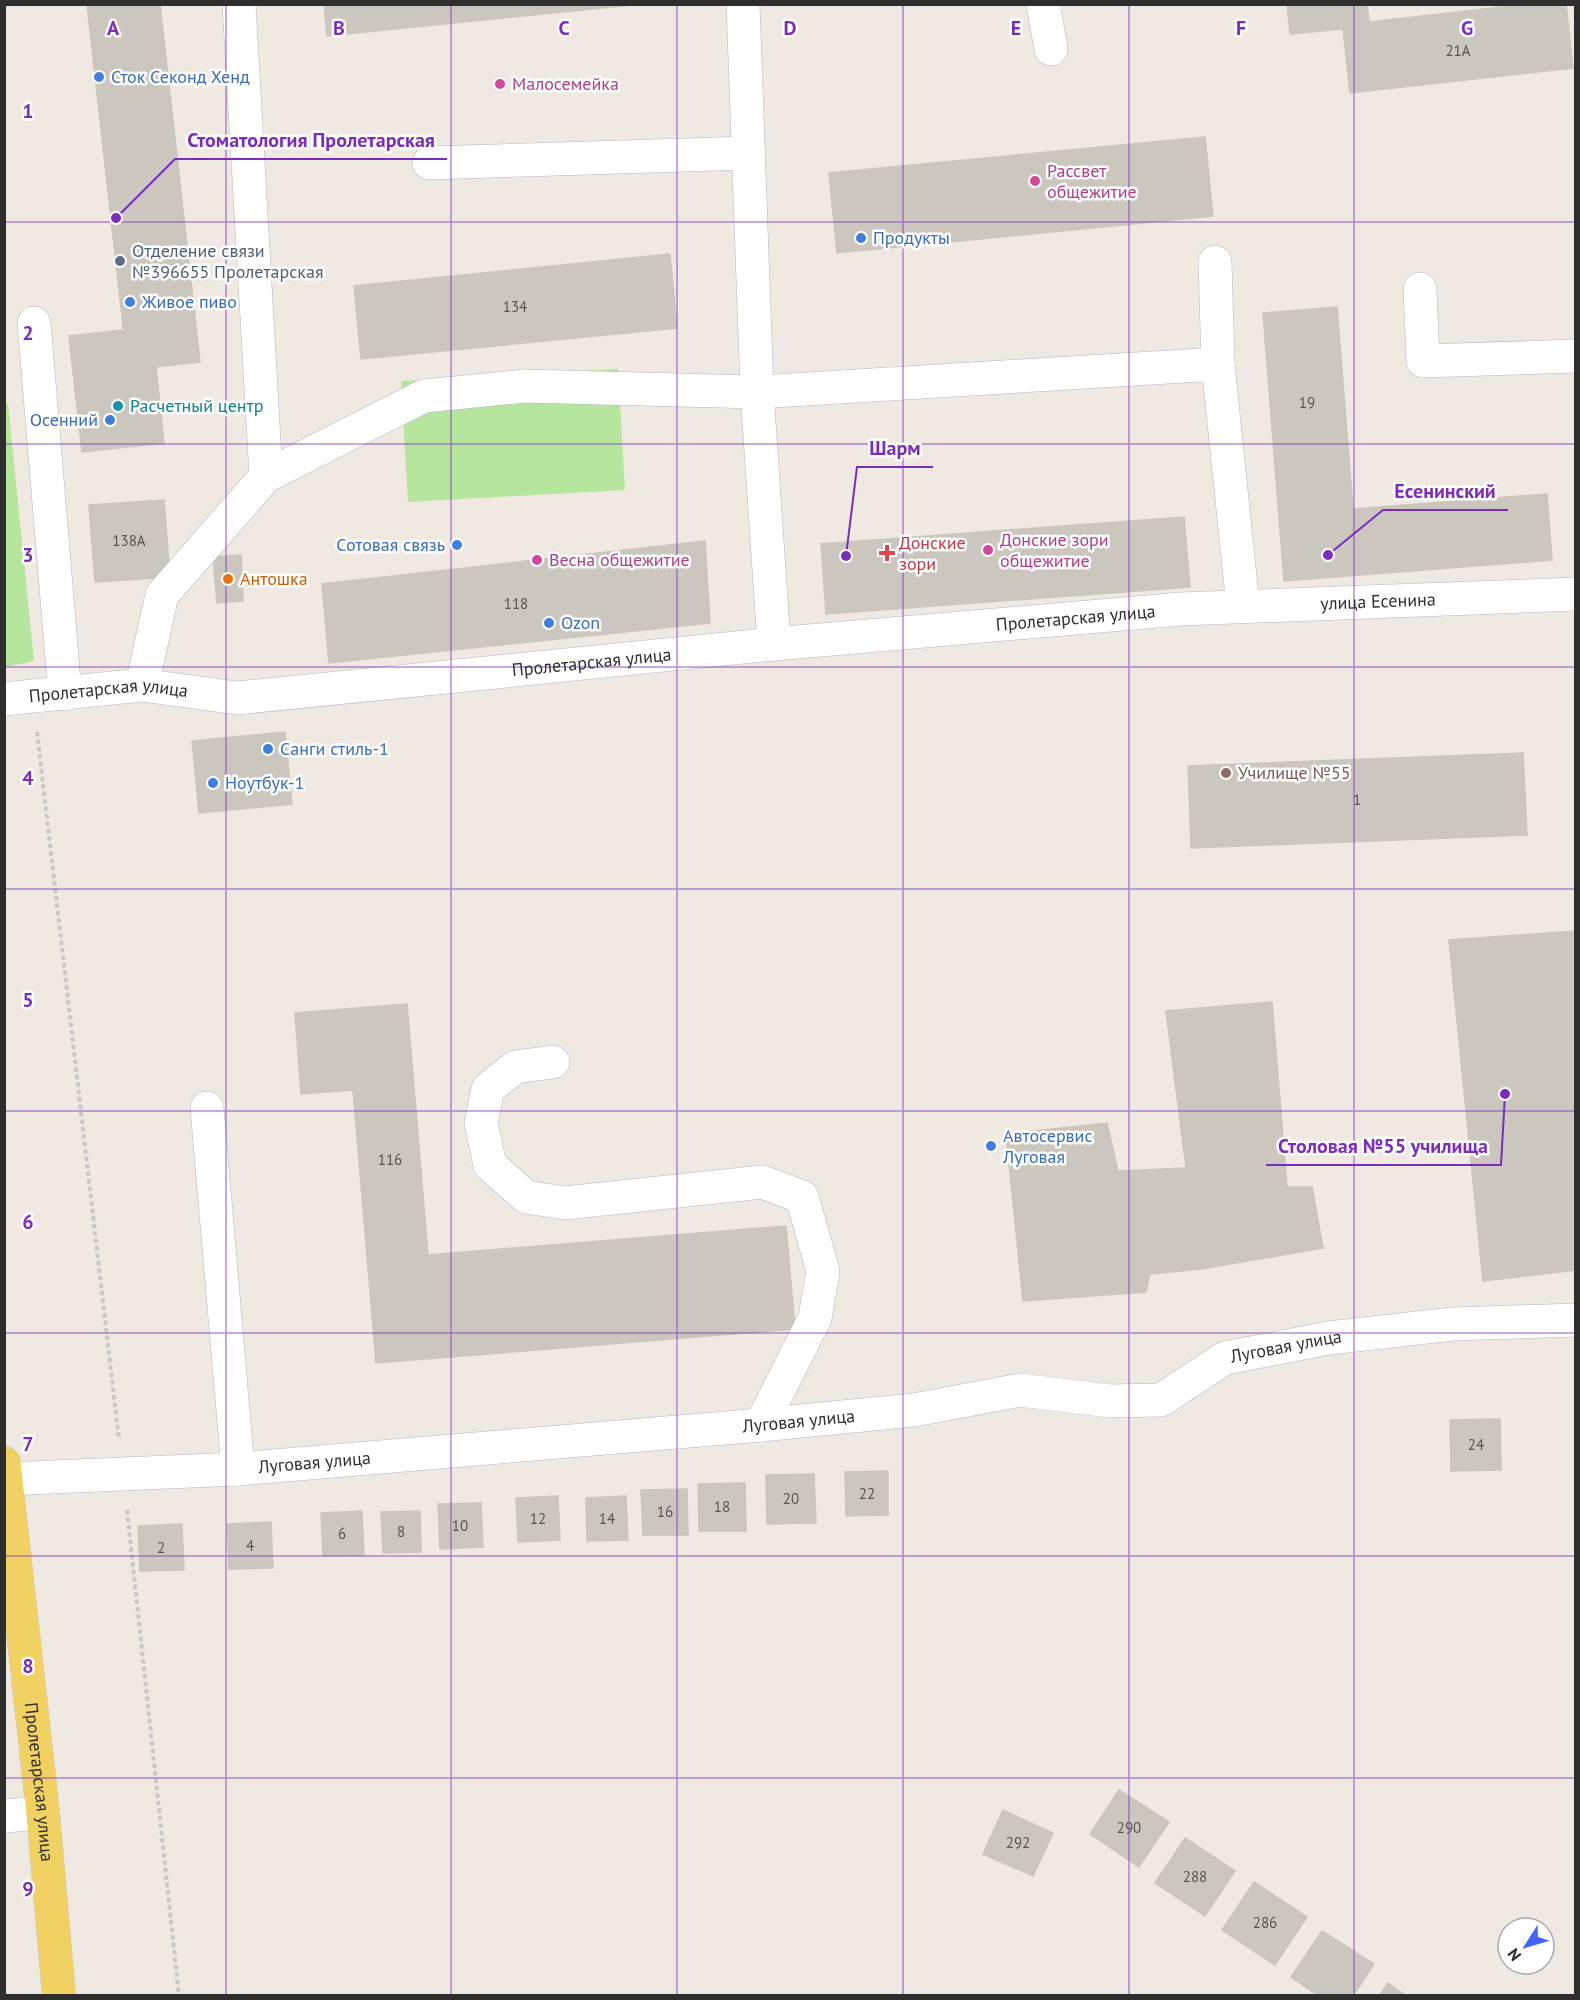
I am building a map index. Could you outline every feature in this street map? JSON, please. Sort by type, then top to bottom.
[{"type":"main road","name":"Пролетарская улица","points":[[5,1471],[43,1813],[59,1995]]},
{"type":"street","points":[[239,4],[266,476]]},
{"type":"street","points":[[743,4],[757,392],[774,644]]},
{"type":"street","points":[[1043,4],[1051,49]]},
{"type":"street","points":[[429,163],[749,153]]},
{"type":"street","points":[[1215,262],[1218,364],[1243,606]]},
{"type":"street","points":[[1420,290],[1423,361],[1575,356]]},
{"type":"street","points":[[34,323],[34,696]]},
{"type":"street","points":[[142,685],[162,595],[266,476],[424,396],[525,386],[757,392],[1218,364]]},
{"type":"street","name":"улица Есенина","points":[[1180,609],[1575,594]]},
{"type":"street","name":"Пролетарская улица","points":[[34,696],[142,685],[237,698],[774,644],[1180,609]]},
{"type":"street","points":[[554,1062],[515,1067],[488,1089],[483,1112],[481,1123],[490,1164],[526,1197],[565,1203],[762,1182],[802,1197],[822,1271],[815,1318],[761,1425]]},
{"type":"street","points":[[207,1108],[238,1469]]},
{"type":"street","name":"Луговая улица","points":[[5,1471],[238,1469],[914,1410],[1020,1390],[1110,1401],[1161,1400],[1225,1358],[1329,1338],[1453,1324],[1575,1320]]},
{"type":"street","points":[[4,1816],[43,1813]]},
{"type":"path","points":[[34,696],[120,1445]]},
{"type":"path","points":[[126,1503],[179,1995]]},
{"type":"green space","points":[[618,369],[625,490],[408,502],[401,381]]},
{"type":"green space","points":[[5,403],[8,403],[34,661],[5,667]]},
{"type":"building","points":[[87,4],[160,4],[200,362],[128,370]]},
{"type":"building","points":[[324,4],[641,4],[327,36]]},
{"type":"building","points":[[1287,4],[1367,4],[1369,22],[1529,4],[1566,4],[1573,68],[1350,93],[1343,29],[1290,34]]},
{"type":"building","points":[[1205,137],[1213,216],[837,253],[829,173]]},
{"type":"building","points":[[670,254],[677,328],[361,359],[354,286]]},
{"type":"building","points":[[1337,307],[1353,509],[1547,494],[1552,560],[1284,581],[1263,313]]},
{"type":"building","name":"Расчетный центр","points":[[123,330],[128,370],[156,367],[164,443],[82,452],[69,336]]},
{"type":"building","points":[[164,500],[170,577],[95,582],[89,505]]},
{"type":"building","points":[[1184,517],[1190,587],[826,614],[821,544]]},
{"type":"building","points":[[705,541],[710,623],[329,663],[322,584]]},
{"type":"building","name":"Антошка","points":[[241,555],[243,601],[217,603],[213,557]]},
{"type":"building","points":[[285,732],[292,804],[199,813],[192,741]]},
{"type":"building","points":[[1523,753],[1527,835],[1191,848],[1188,766]]},
{"type":"building","points":[[1576,931],[1576,1270],[1483,1281],[1449,940]]},
{"type":"building","points":[[1272,1002],[1287,1187],[1312,1187],[1323,1248],[1201,1269],[1150,1274],[1146,1292],[1023,1301],[1006,1134],[1107,1123],[1118,1171],[1186,1168],[1166,1011]]},
{"type":"building","points":[[407,1004],[428,1255],[786,1226],[795,1329],[376,1363],[353,1090],[301,1094],[295,1013]]},
{"type":"building","points":[[1500,1419],[1501,1470],[1451,1471],[1450,1420]]},
{"type":"building","points":[[888,1471],[888,1515],[846,1516],[845,1472]]},
{"type":"building","points":[[814,1474],[816,1523],[767,1524],[766,1475]]},
{"type":"building","points":[[745,1483],[746,1531],[699,1531],[698,1484]]},
{"type":"building","points":[[687,1489],[688,1535],[643,1535],[641,1490]]},
{"type":"building","points":[[558,1496],[560,1540],[518,1542],[516,1498]]},
{"type":"building","points":[[626,1496],[628,1540],[587,1541],[586,1498]]},
{"type":"building","points":[[481,1503],[483,1547],[440,1549],[438,1504]]},
{"type":"building","points":[[362,1511],[364,1555],[323,1556],[321,1513]]},
{"type":"building","points":[[420,1511],[421,1552],[383,1553],[381,1512]]},
{"type":"building","points":[[271,1522],[273,1568],[229,1569],[227,1524]]},
{"type":"building","points":[[182,1524],[184,1570],[140,1571],[138,1526]]},
{"type":"building","points":[[1119,1790],[1169,1822],[1139,1867],[1090,1834]]},
{"type":"building","points":[[1003,1810],[1053,1833],[1033,1876],[983,1854]]},
{"type":"building","points":[[1185,1838],[1235,1871],[1205,1916],[1155,1883]]},
{"type":"building","points":[[1254,1882],[1307,1917],[1275,1965],[1222,1930]]},
{"type":"building","points":[[1322,1931],[1374,1964],[1353,1996],[1319,1996],[1291,1977]]},
{"type":"building","points":[[1388,1983],[1406,1996],[1379,1996]]},
{"type":"place","name":"Сток Секонд Хенд","points":[[99,77]]},
{"type":"place","name":"Малосемейка","points":[[500,84]]},
{"type":"place","name":"Рассвет общежитие","points":[[1035,181]]},
{"type":"place","name":"Стоматология Пролетарская","points":[[116,218]]},
{"type":"place","name":"Продукты","points":[[861,238]]},
{"type":"place","name":"Отделение связи №396655 Пролетарская","points":[[120,261]]},
{"type":"place","name":"Живое пиво","points":[[130,302]]},
{"type":"place","name":"Расчетный центр","points":[[118,406]]},
{"type":"place","name":"Осенний","points":[[110,420]]},
{"type":"place","name":"Сотовая связь","points":[[457,545]]},
{"type":"place","name":"Донские зори общежитие","points":[[988,550]]},
{"type":"place","name":"Донские зори","points":[[887,553]]},
{"type":"place","name":"Есенинский","points":[[1328,555]]},
{"type":"place","name":"Шарм","points":[[846,556]]},
{"type":"place","name":"Весна общежитие","points":[[537,560]]},
{"type":"place","name":"Антошка","points":[[228,579]]},
{"type":"place","name":"Ozon","points":[[549,623]]},
{"type":"place","name":"Санги стиль-1","points":[[268,749]]},
{"type":"place","name":"Училище №55","points":[[1226,773]]},
{"type":"place","name":"Ноутбук-1","points":[[213,783]]},
{"type":"place","name":"Столовая №55 училища","points":[[1505,1094]]},
{"type":"place","name":"Автосервис Луговая","points":[[991,1146]]}]
